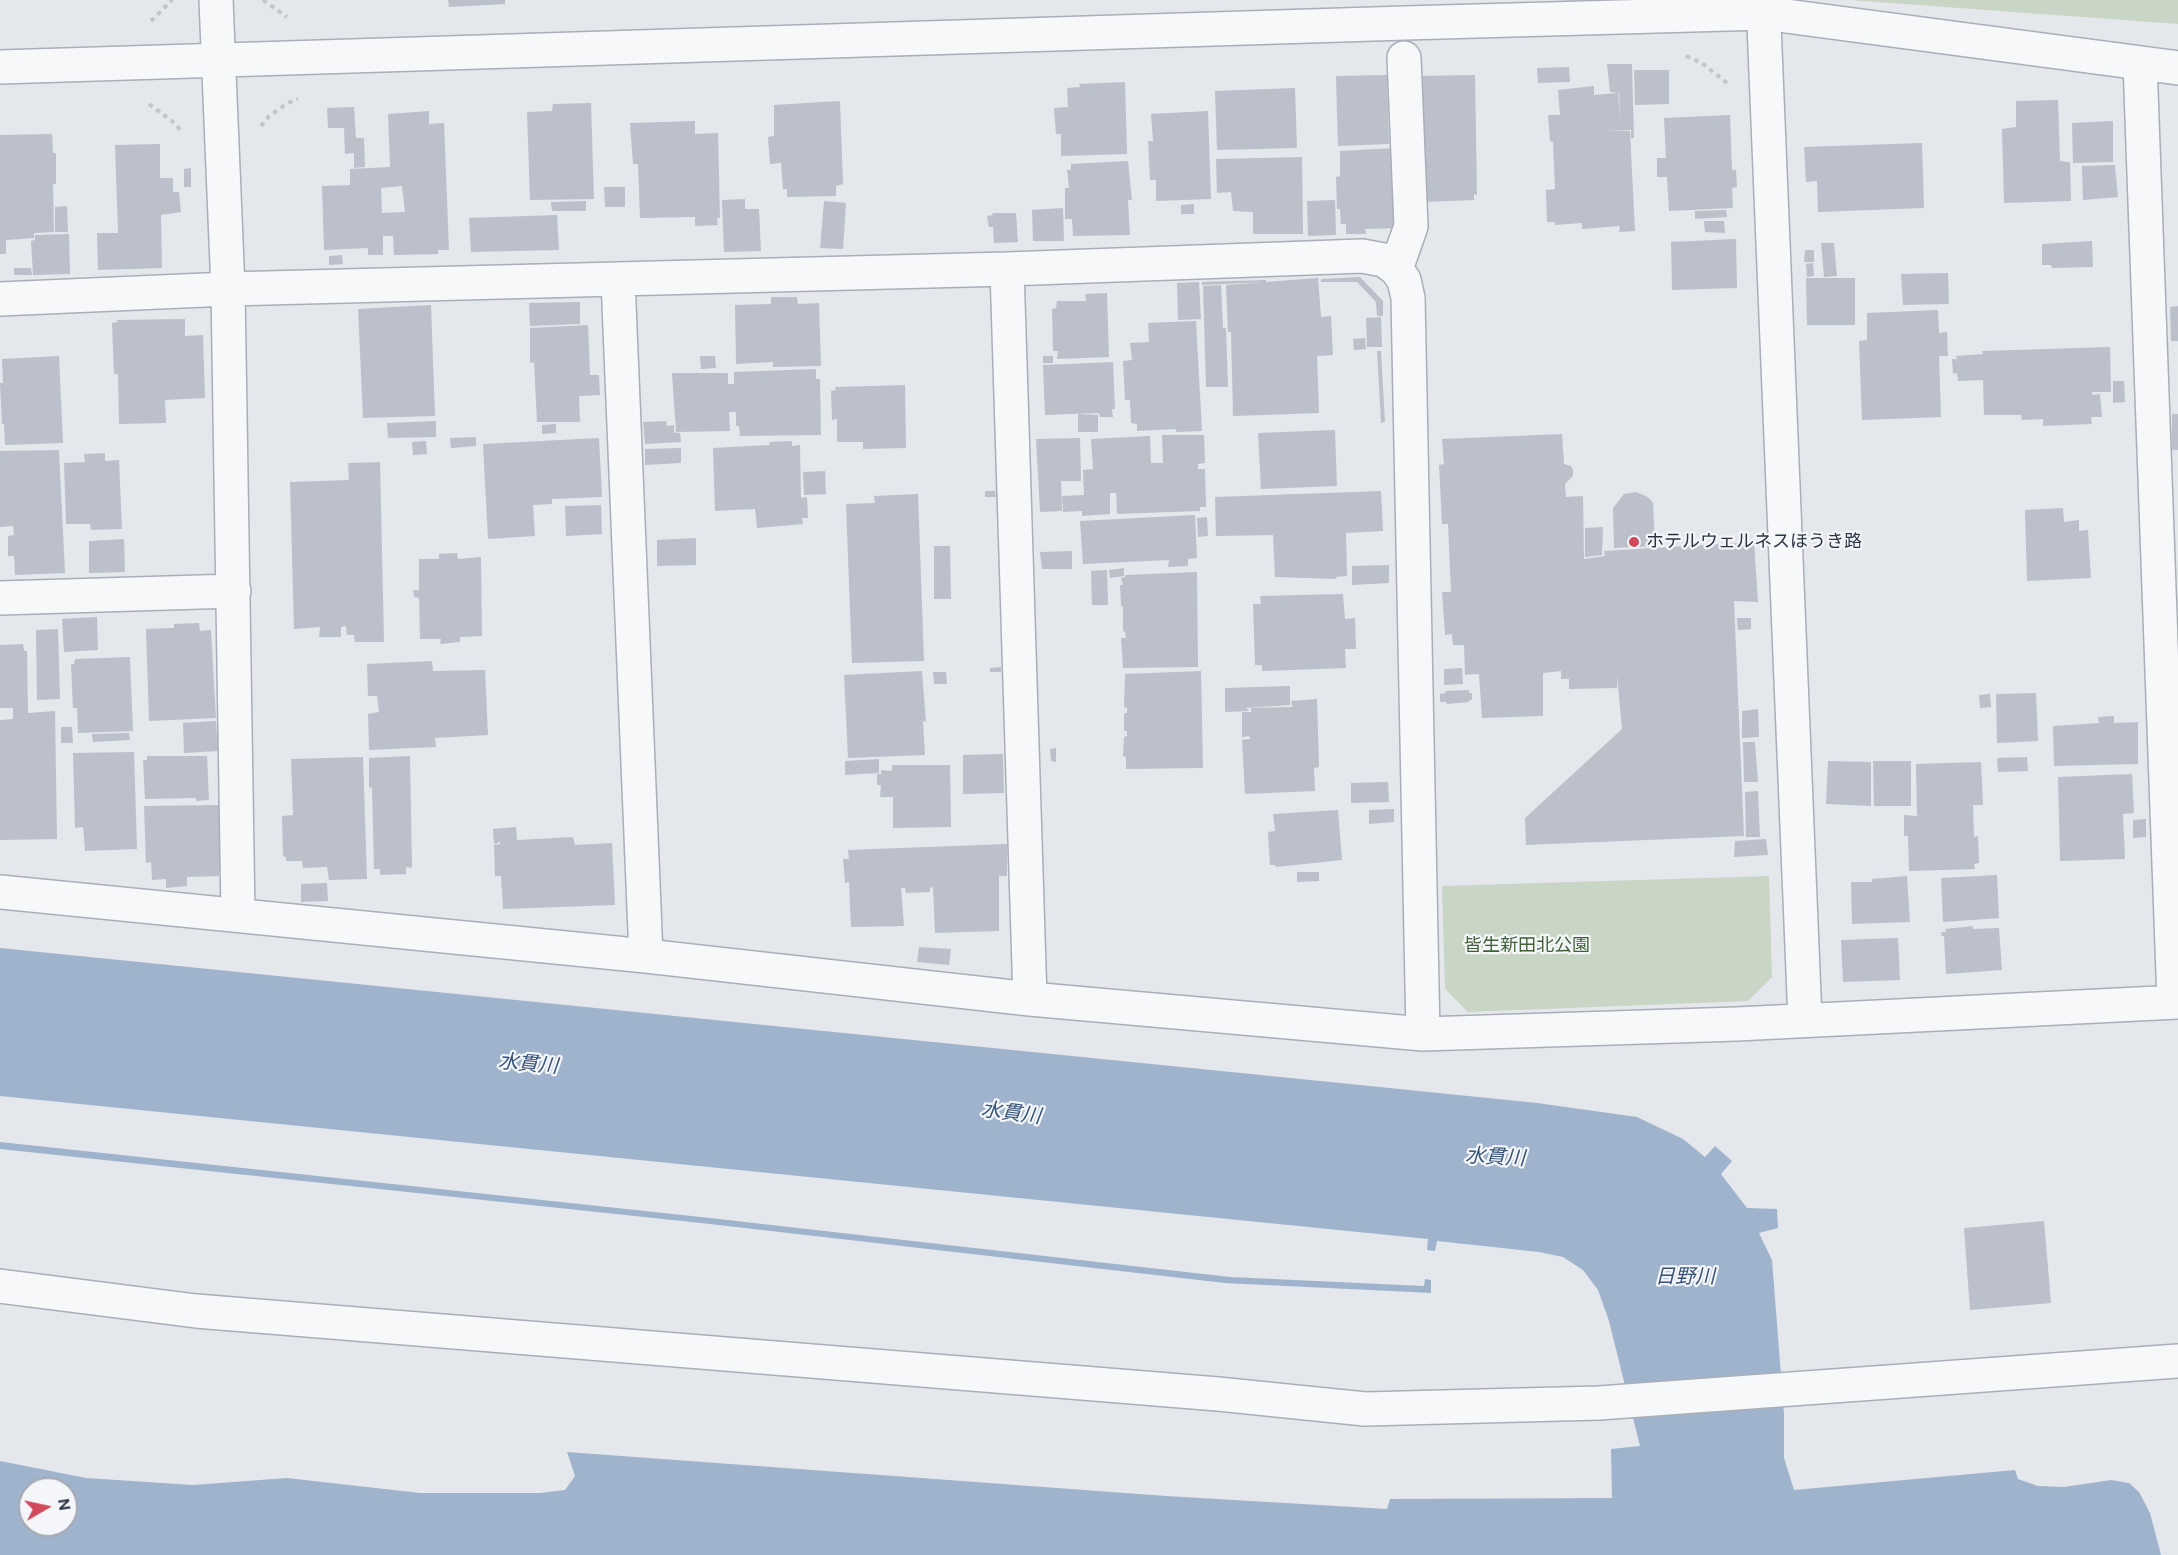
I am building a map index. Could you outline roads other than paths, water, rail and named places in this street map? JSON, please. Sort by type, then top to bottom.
[{"type":"street","points":[[216,0],[228,290],[238,915]]},
{"type":"street","points":[[1763,7],[1806,1020]]},
{"type":"street","points":[[0,68],[1763,7],[2178,68]]},
{"type":"street","points":[[1396,269],[1411,226],[1404,58]]},
{"type":"street","points":[[0,892],[646,956],[1030,999],[1423,1034],[1806,1020],[2176,1002],[2140,63]]},
{"type":"street","points":[[0,299],[228,290],[1007,269],[1362,256],[1384,260],[1396,269],[1404,280],[1408,298],[1423,1034]]},
{"type":"street","points":[[1007,269],[1030,999]]},
{"type":"street","points":[[618,280],[646,956]]},
{"type":"street","points":[[0,598],[234,591]]},
{"type":"street","points":[[0,1286],[196,1311],[1206,1393],[1365,1409],[1599,1402],[2178,1361]]},
{"type":"water","points":[[0,948],[1537,1103],[1637,1117],[1683,1139],[1705,1157],[1715,1146],[1732,1161],[1721,1174],[1747,1208],[1777,1209],[1778,1228],[1759,1233],[1772,1260],[1784,1414],[1784,1458],[1794,1490],[2015,1470],[2018,1479],[2038,1486],[2064,1487],[2111,1480],[2129,1483],[2139,1492],[2150,1513],[2161,1555],[0,1555],[0,1461],[86,1478],[193,1485],[287,1478],[420,1493],[540,1493],[565,1490],[575,1476],[567,1452],[1166,1496],[1387,1509],[1390,1499],[1612,1498],[1611,1449],[1640,1446],[1609,1321],[1598,1290],[1583,1270],[1563,1257],[1539,1252],[1437,1241],[1435,1251],[1427,1250],[1428,1239],[0,1096]]},
{"type":"water","points":[[0,1142],[701,1217],[1230,1277],[1424,1286],[1425,1279],[1431,1280],[1431,1293],[1225,1283],[701,1223],[0,1149]]},
{"type":"place","name":"ホテルウェルネスほうき路","points":[[1634,542]]},
{"type":"park label","name":"皆生新田北公園","points":[[1527,946]]},
{"type":"water label","name":"水貫川","points":[[528,1065]]},
{"type":"water label","name":"水貫川","points":[[1011,1114]]},
{"type":"water label","name":"水貫川","points":[[1495,1158]]},
{"type":"water label","name":"日野川","points":[[1685,1278]]}]
